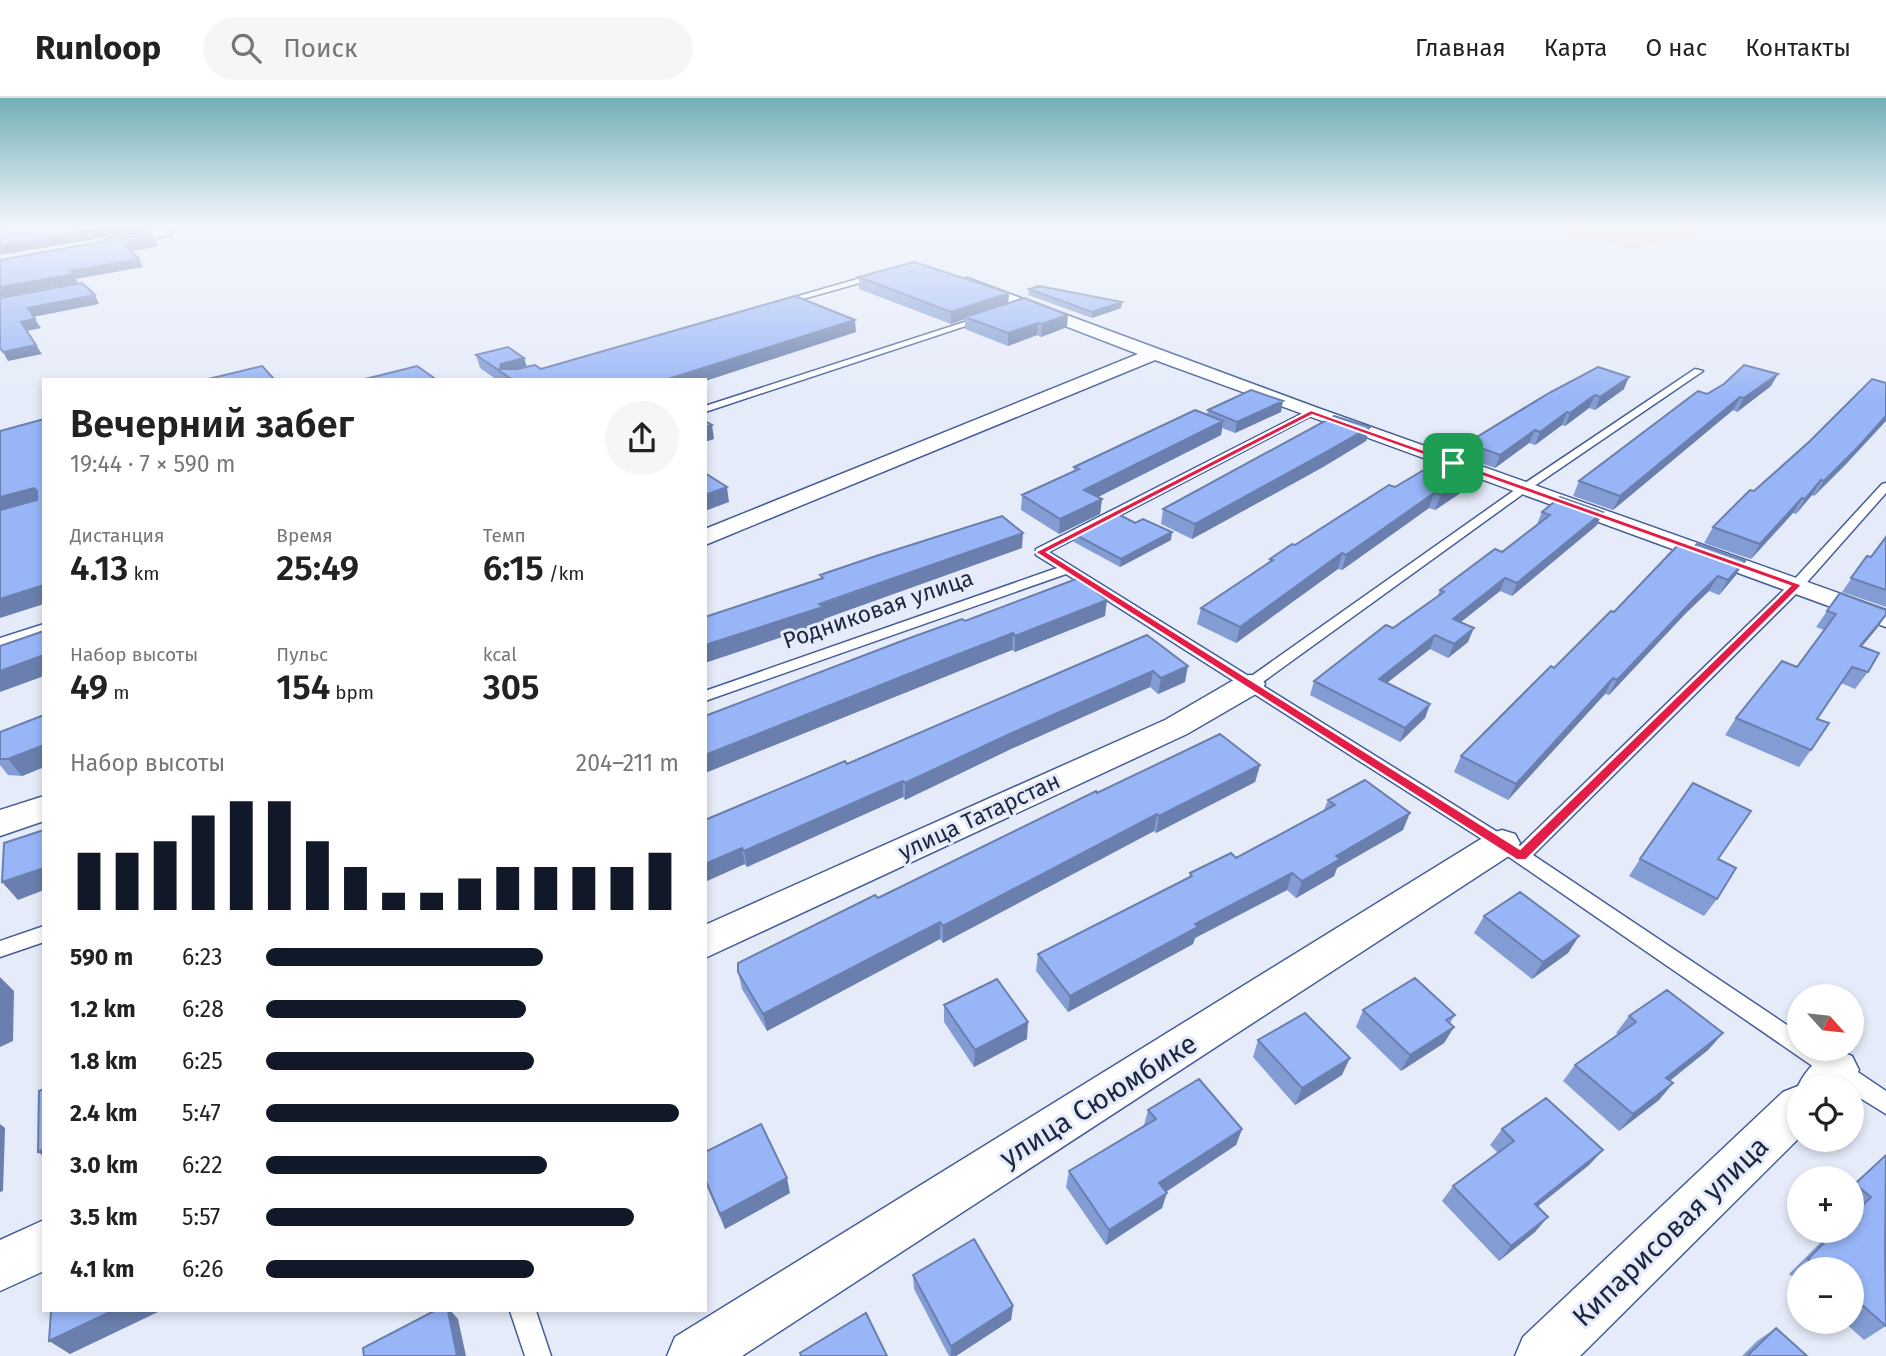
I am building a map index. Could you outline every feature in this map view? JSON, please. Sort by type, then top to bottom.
[{"type":"street","points":[[970,284],[1030,304],[1311,412],[1886,619]]},
{"type":"street","points":[[707,537],[1156,353]]},
{"type":"street","name":"улица Татарстан","points":[[707,941],[1176,727],[1250,684]]},
{"type":"street","points":[[0,823],[42,809]]},
{"type":"street","name":"улица Сююмбике","points":[[694,1356],[1511,850]]},
{"type":"street","name":"Кипарисовая улица","points":[[1542,1356],[1787,1119]]},
{"type":"street","points":[[0,1266],[42,1246]]},
{"type":"lane","points":[[765,307],[847,284]]},
{"type":"lane","points":[[1004,313],[1030,304]]},
{"type":"lane","points":[[707,408],[991,317]]},
{"type":"lane","points":[[1250,684],[1523,489],[1698,371]]},
{"type":"lane","points":[[1311,412],[1040,552],[1511,850],[1787,1037]]},
{"type":"lane","points":[[1511,850],[1796,586],[1886,486]]},
{"type":"lane","name":"Родниковая улица","points":[[707,695],[1067,569]]},
{"type":"lane","points":[[0,643],[42,629]]},
{"type":"lane","points":[[0,949],[42,934]]},
{"type":"lane","points":[[1820,1068],[1886,1104]]},
{"type":"lane","points":[[523,1312],[538,1356]]},
{"type":"building","points":[[0,284],[19,284],[0,287]]},
{"type":"building","points":[[78,284],[83,284],[95,295],[28,308],[35,319],[21,322],[36,345],[3,352],[0,348],[0,298]]},
{"type":"building","points":[[877,284],[981,284],[1009,293],[951,312]]},
{"type":"building","points":[[1039,286],[1122,302],[1092,312],[1029,289]]},
{"type":"building","points":[[795,296],[855,320],[671,378],[510,378],[476,355],[508,347],[524,358],[501,364],[500,369],[535,365],[541,369]]},
{"type":"building","points":[[1024,298],[1068,315],[1008,333],[965,317]]},
{"type":"building","points":[[1744,365],[1778,374],[1744,398],[1740,397],[1620,496],[1579,481],[1698,391],[1707,394],[1724,384]]},
{"type":"building","points":[[262,366],[273,378],[212,378]]},
{"type":"building","points":[[417,366],[434,378],[369,378]]},
{"type":"building","points":[[1598,367],[1629,377],[1600,397],[1595,395],[1570,413],[1567,412],[1540,432],[1535,430],[1500,455],[1467,443],[1549,393]]},
{"type":"building","points":[[1872,379],[1886,383],[1886,416],[1824,481],[1821,480],[1805,499],[1802,498],[1760,544],[1713,527],[1750,490],[1754,491],[1810,441]]},
{"type":"building","points":[[1251,390],[1283,401],[1237,422],[1208,410]]},
{"type":"building","points":[[1195,410],[1223,421],[1084,490],[1102,499],[1060,519],[1022,495],[1079,469],[1074,467]]},
{"type":"building","points":[[1334,416],[1370,427],[1195,524],[1163,509]]},
{"type":"building","points":[[42,420],[42,586],[0,599],[0,510],[37,500],[37,491],[34,488],[0,497],[0,431]]},
{"type":"building","points":[[1449,455],[1482,467],[1441,495],[1434,493],[1346,555],[1342,553],[1240,627],[1201,608],[1273,560],[1270,559],[1292,544],[1295,545],[1389,485],[1395,487]]},
{"type":"building","points":[[707,474],[727,487],[707,494]]},
{"type":"building","points":[[1560,497],[1603,512],[1517,583],[1505,578],[1453,619],[1474,628],[1454,644],[1435,635],[1379,679],[1430,704],[1405,728],[1314,681],[1386,625],[1393,628],[1444,592],[1440,590],[1495,549],[1502,552],[1550,515],[1542,512]]},
{"type":"building","points":[[1116,513],[1135,523],[1143,519],[1172,532],[1121,559],[1074,534]]},
{"type":"building","points":[[1002,516],[1023,533],[819,604],[823,607],[707,644],[707,616],[823,578],[820,575]]},
{"type":"building","points":[[1886,537],[1886,590],[1851,578],[1867,556],[1871,557]]},
{"type":"building","points":[[1697,544],[1745,561],[1728,580],[1718,576],[1695,598],[1617,680],[1613,678],[1516,784],[1461,756],[1551,666],[1554,668],[1611,611],[1614,612],[1678,545],[1691,550]]},
{"type":"building","points":[[1079,578],[1107,600],[1015,636],[1013,633],[707,754],[707,715],[907,639],[962,619],[965,621]]},
{"type":"building","points":[[1840,593],[1886,610],[1886,615],[1860,646],[1879,653],[1868,672],[1852,667],[1817,719],[1829,723],[1811,750],[1736,718],[1782,661],[1797,667],[1836,614],[1827,611]]},
{"type":"building","points":[[42,632],[42,656],[0,671],[0,646]]},
{"type":"building","points":[[1147,635],[1188,666],[1161,678],[1153,671],[905,783],[903,781],[744,851],[742,848],[707,863],[707,819],[845,761],[847,764]]},
{"type":"building","points":[[42,716],[42,746],[8,759],[0,759],[0,732]]},
{"type":"building","points":[[1220,734],[1260,765],[1159,816],[1157,814],[943,926],[940,922],[763,1014],[738,972],[738,963],[875,895],[878,898],[1096,791],[1097,793]]},
{"type":"building","points":[[1365,780],[1410,813],[1336,856],[1340,859],[1302,881],[1292,873],[1195,924],[1198,927],[1070,996],[1038,954],[1192,876],[1190,873],[1231,853],[1236,858],[1335,805],[1328,800]]},
{"type":"building","points":[[1693,783],[1751,811],[1718,859],[1736,868],[1717,899],[1640,859]]},
{"type":"building","points":[[42,831],[42,869],[2,882],[4,843]]},
{"type":"building","points":[[1520,892],[1579,936],[1543,962],[1484,916]]},
{"type":"building","points":[[1415,978],[1455,1015],[1446,1020],[1454,1027],[1410,1055],[1363,1010]]},
{"type":"building","points":[[997,979],[1028,1022],[975,1050],[944,1005]]},
{"type":"building","points":[[1667,990],[1723,1033],[1666,1078],[1673,1083],[1633,1114],[1575,1065],[1636,1022],[1629,1016]]},
{"type":"building","points":[[1305,1013],[1350,1058],[1302,1088],[1258,1040]]},
{"type":"building","points":[[1199,1079],[1242,1129],[1159,1183],[1167,1193],[1109,1230],[1069,1171],[1156,1119],[1148,1110]]},
{"type":"building","points":[[42,1090],[42,1150],[38,1152],[39,1091]]},
{"type":"building","points":[[1546,1098],[1603,1150],[1535,1204],[1548,1217],[1511,1246],[1453,1186],[1514,1141],[1502,1129]]},
{"type":"building","points":[[761,1124],[787,1178],[720,1214],[707,1184],[707,1151]]},
{"type":"building","points":[[1886,1155],[1886,1326],[1864,1307],[1864,1257],[1810,1257],[1824,1243],[1864,1243],[1864,1204],[1871,1197],[1864,1191],[1864,1176]]},
{"type":"building","points":[[974,1239],[1013,1306],[951,1346],[913,1275]]},
{"type":"building","points":[[51,1312],[110,1312],[49,1341]]},
{"type":"building","points":[[432,1312],[448,1312],[457,1356],[364,1356],[363,1348]]},
{"type":"building","points":[[866,1313],[887,1356],[801,1356],[800,1353]]},
{"type":"building","points":[[1776,1328],[1807,1356],[1747,1356]]},
{"type":"route","points":[[1311,412],[1453,463],[1796,586],[1521,856],[1040,552],[1311,412]]}]
